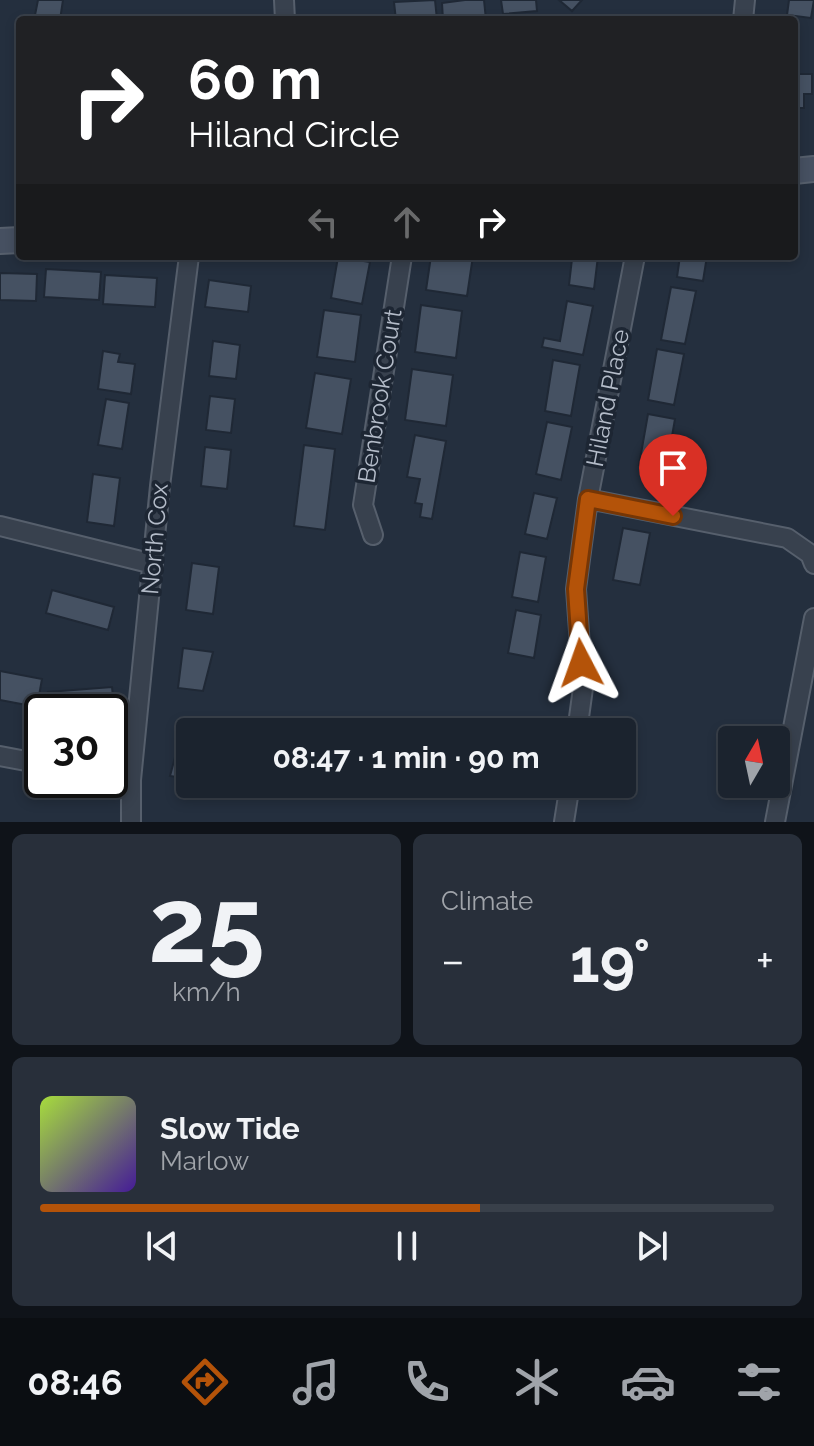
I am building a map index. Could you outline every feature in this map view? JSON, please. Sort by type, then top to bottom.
[{"type":"street","name":"North Cox","points":[[131,822],[131,780],[153,564],[189,260]]},
{"type":"street","name":"Benbrook Court","points":[[373,535],[363,505],[401,260]]},
{"type":"street","name":"Hiland Place","points":[[579,718],[583,688],[576,589],[588,499],[634,260]]},
{"type":"street","points":[[588,499],[787,538],[810,554],[814,564]]},
{"type":"street","points":[[0,526],[153,564]]},
{"type":"street","points":[[775,822],[814,618]]},
{"type":"street","points":[[0,756],[24,761]]},
{"type":"street","points":[[564,822],[568,798]]},
{"type":"building","points":[[38,0],[63,0],[61,16],[35,16]]},
{"type":"building","points":[[435,0],[437,16],[396,16],[394,2]]},
{"type":"building","points":[[484,0],[486,16],[443,16],[442,3]]},
{"type":"building","points":[[501,0],[536,0],[537,11],[503,14]]},
{"type":"building","points":[[559,0],[582,0],[572,11]]},
{"type":"building","points":[[789,0],[814,0],[811,18],[787,15]]},
{"type":"building","points":[[798,74],[812,74],[812,94],[804,94],[804,108],[798,108]]},
{"type":"building","points":[[337,260],[370,262],[362,304],[331,298]]},
{"type":"building","points":[[430,260],[472,260],[467,296],[426,290]]},
{"type":"building","points":[[572,260],[598,260],[594,289],[569,285]]},
{"type":"building","points":[[679,260],[706,260],[703,281],[677,277]]},
{"type":"building","points":[[46,269],[101,272],[99,300],[44,297]]},
{"type":"building","points":[[0,273],[37,274],[36,301],[0,300]]},
{"type":"building","points":[[105,275],[157,278],[155,307],[103,304]]},
{"type":"building","points":[[209,280],[251,286],[248,312],[205,307]]},
{"type":"building","points":[[671,287],[696,291],[685,344],[661,340]]},
{"type":"building","points":[[567,301],[593,306],[583,355],[542,347],[544,338],[560,341]]},
{"type":"building","points":[[421,305],[462,311],[456,358],[415,352]]},
{"type":"building","points":[[324,310],[361,315],[355,362],[317,357]]},
{"type":"building","points":[[213,341],[240,345],[236,379],[209,376]]},
{"type":"building","points":[[657,349],[684,354],[674,405],[648,400]]},
{"type":"building","points":[[103,351],[120,354],[118,362],[135,364],[131,394],[98,389]]},
{"type":"building","points":[[553,360],[580,365],[571,416],[545,411]]},
{"type":"building","points":[[412,369],[453,375],[446,426],[405,420]]},
{"type":"building","points":[[315,373],[351,379],[342,434],[306,428]]},
{"type":"building","points":[[210,396],[235,399],[231,433],[206,430]]},
{"type":"building","points":[[106,399],[129,403],[122,449],[98,445]]},
{"type":"building","points":[[648,414],[675,419],[666,471],[639,465]]},
{"type":"building","points":[[547,422],[572,427],[561,480],[536,474]]},
{"type":"building","points":[[415,435],[446,441],[432,519],[420,517],[422,504],[415,503],[420,479],[407,477]]},
{"type":"building","points":[[304,445],[335,449],[325,530],[294,526]]},
{"type":"building","points":[[205,447],[231,450],[227,489],[201,486]]},
{"type":"building","points":[[93,474],[120,478],[114,526],[87,522]]},
{"type":"building","points":[[534,493],[557,498],[547,539],[525,534]]},
{"type":"building","points":[[623,528],[650,533],[640,585],[613,580]]},
{"type":"building","points":[[520,552],[546,557],[538,602],[512,597]]},
{"type":"building","points":[[192,563],[219,567],[213,614],[186,610]]},
{"type":"building","points":[[52,590],[114,607],[108,630],[46,613]]},
{"type":"building","points":[[516,610],[541,615],[534,658],[508,653]]},
{"type":"building","points":[[183,648],[213,652],[203,691],[178,688]]},
{"type":"building","points":[[0,671],[42,679],[39,694],[24,694],[24,705],[0,700]]},
{"type":"building","points":[[112,687],[113,694],[48,694]]},
{"type":"building","points":[[176,754],[176,777],[170,776]]},
{"type":"route","points":[[581,663],[576,589],[588,499],[673,516]]}]
